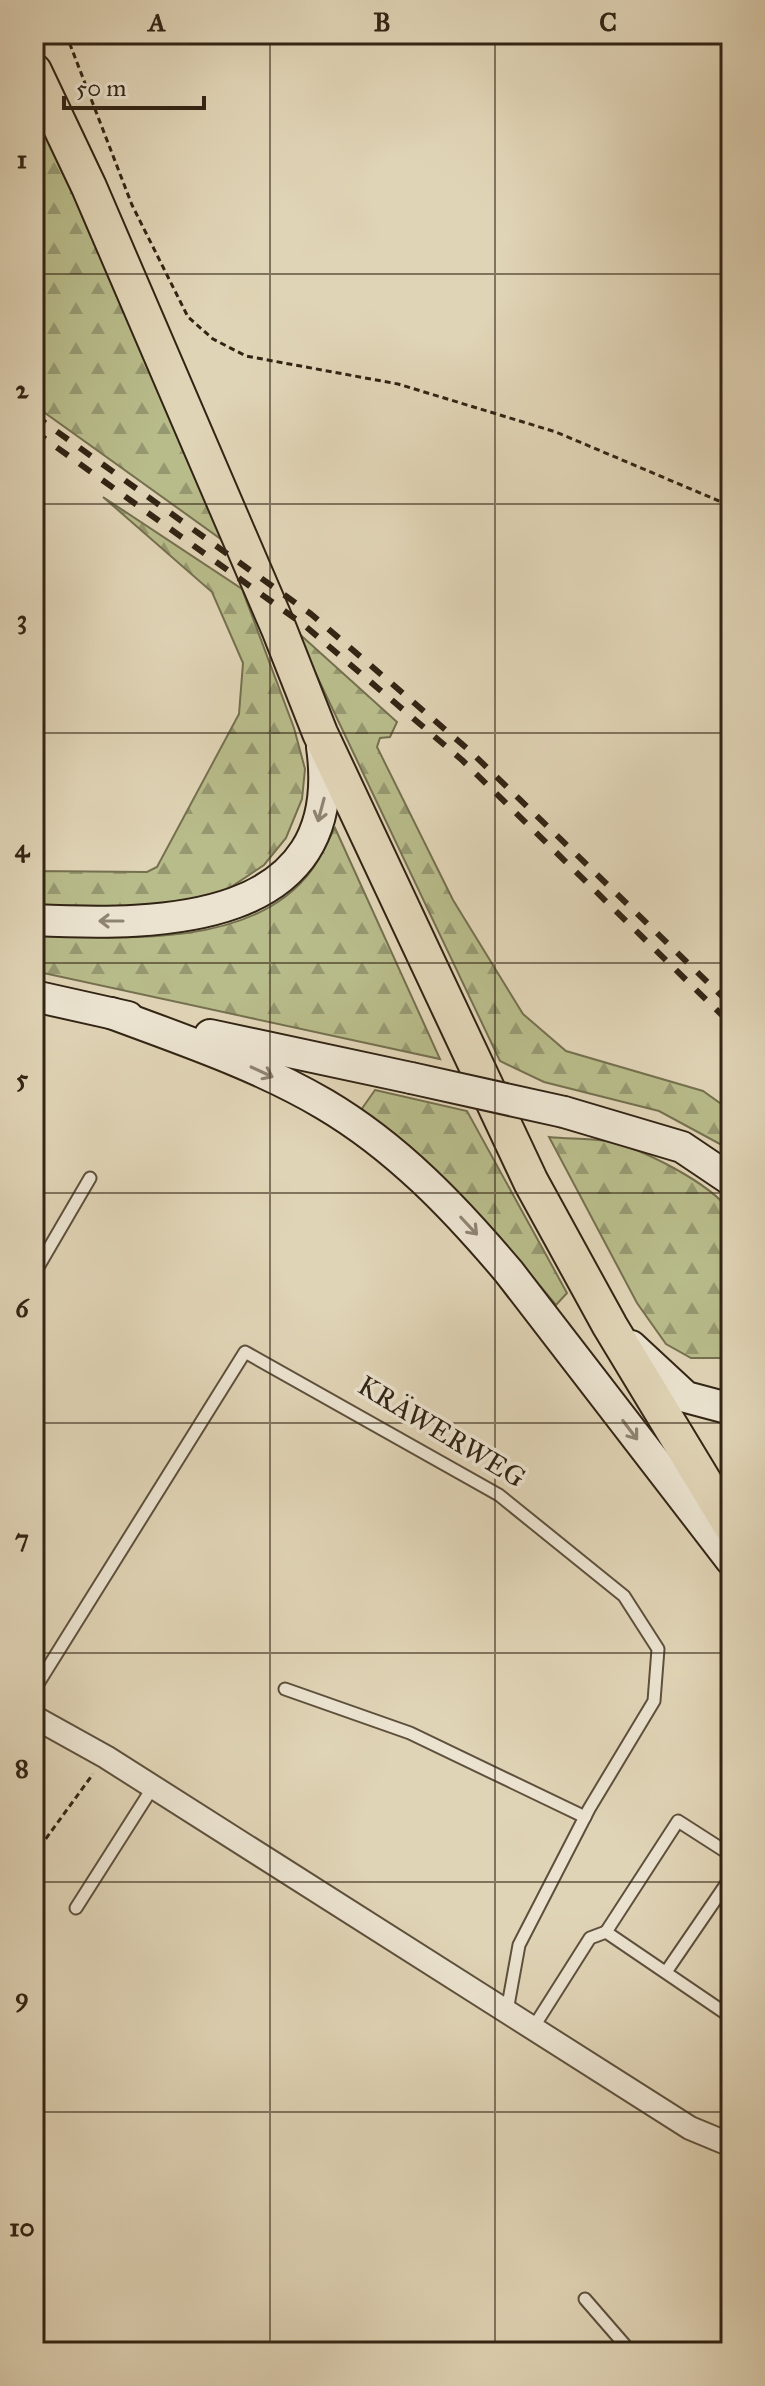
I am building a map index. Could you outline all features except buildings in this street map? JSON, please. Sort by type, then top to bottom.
[{"type":"main road","points":[[34,71],[89,187],[279,629],[320,733],[531,1182],[610,1326],[731,1526]]},
{"type":"main road","points":[[34,920],[177,918],[226,908],[262,891],[295,863],[318,824],[326,779],[320,733]]},
{"type":"main road","points":[[34,996],[564,1112],[682,1147],[731,1180]]},
{"type":"main road","points":[[111,1013],[282,1081],[326,1105],[400,1159],[466,1222],[509,1272],[731,1560]]},
{"type":"main road","points":[[610,1326],[675,1390],[700,1404],[731,1409]]},
{"type":"street","points":[[34,1717],[106,1757],[690,2128],[731,2145]]},
{"type":"lane","points":[[34,1274],[90,1178]]},
{"type":"lane","name":"KRÄWERWEG","points":[[34,1690],[245,1352],[499,1495],[624,1596],[658,1649],[654,1701],[585,1817],[519,1945],[507,2011]]},
{"type":"lane","points":[[285,1689],[410,1733],[585,1817]]},
{"type":"lane","points":[[76,1908],[153,1787]]},
{"type":"lane","points":[[533,2028],[590,1938],[606,1932],[678,1821],[731,1855]]},
{"type":"lane","points":[[666,1972],[731,1877]]},
{"type":"lane","points":[[606,1932],[731,2017]]},
{"type":"lane","points":[[585,2299],[631,2352]]},
{"type":"path","points":[[66,34],[132,205],[188,317],[213,339],[246,356],[398,384],[556,432],[731,506]]},
{"type":"path","points":[[34,1855],[106,1757]]},
{"type":"green space","points":[[34,95],[225,542],[34,405]]},
{"type":"green space","points":[[103,497],[242,589],[294,728],[305,769],[302,799],[286,838],[264,865],[225,891],[171,907],[34,905],[34,871],[147,872],[157,867],[239,714],[243,663],[212,592]]},
{"type":"green space","points":[[295,630],[397,722],[390,737],[380,738],[377,747],[453,900],[523,1014],[566,1051],[703,1091],[731,1111],[731,1150],[659,1111],[544,1082],[500,1061]]},
{"type":"green space","points":[[335,828],[440,1059],[34,971],[34,934],[144,937],[183,934],[220,927],[255,914],[286,896],[311,871]]},
{"type":"green space","points":[[375,1090],[467,1111],[567,1293],[556,1305],[440,1177],[361,1110]]},
{"type":"green space","points":[[549,1137],[606,1141],[638,1151],[692,1179],[731,1212],[731,1358],[691,1358],[666,1344],[637,1303]]},
{"type":"railway","points":[[34,415],[311,614],[470,751],[731,1005]]},
{"type":"railway","points":[[34,431],[304,625],[462,760],[731,1024]]}]
